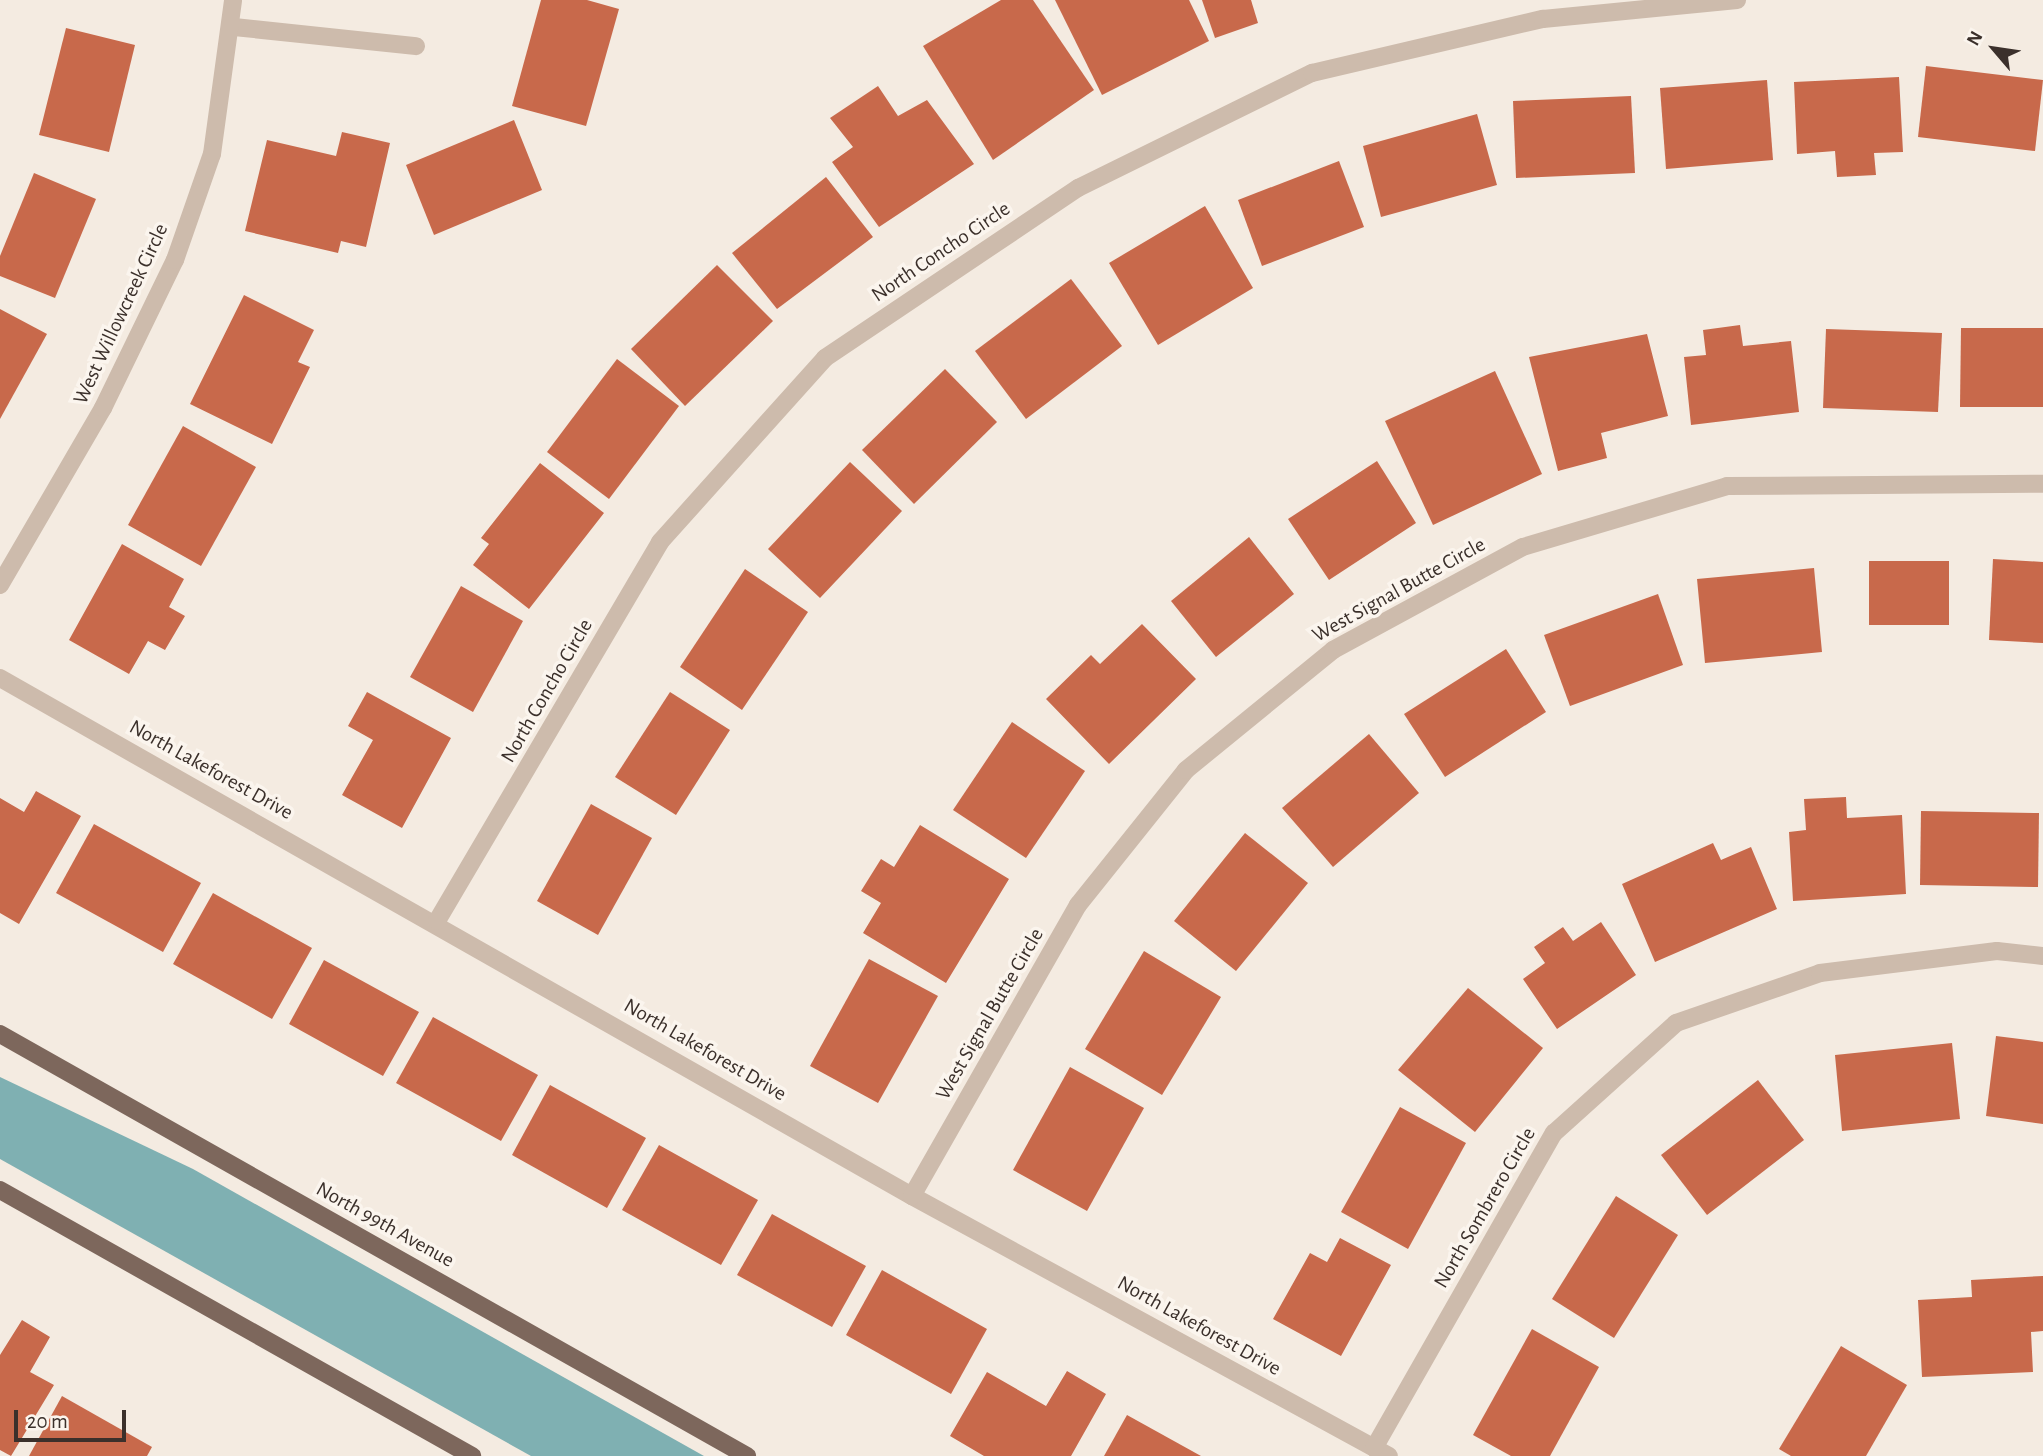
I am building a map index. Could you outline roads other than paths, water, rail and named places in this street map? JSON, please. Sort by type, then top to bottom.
[{"type":"main road","name":"North 99th Avenue","points":[[0,1034],[747,1456]]},
{"type":"main road","points":[[0,1190],[472,1456]]},
{"type":"street","name":"West Willowcreek Circle","points":[[0,585],[103,408],[175,260],[212,154],[234,27],[233,0]]},
{"type":"street","name":"North Concho Circle","points":[[437,921],[660,542],[825,358],[1078,188],[1312,73],[1543,19],[1737,0]]},
{"type":"street","points":[[234,27],[416,46]]},
{"type":"street","name":"West Signal Butte Circle","points":[[912,1196],[1078,905],[1186,769],[1333,650],[1523,547],[1727,486],[2043,484]]},
{"type":"street","name":"North Lakeforest Drive","points":[[0,678],[437,921],[912,1196],[1382,1452]]},
{"type":"street","name":"North Sombrero Circle","points":[[1382,1452],[1554,1133],[1676,1023],[1820,973],[1997,951],[2043,956]]},
{"type":"water","points":[[0,1077],[193,1169],[704,1456],[531,1456],[0,1159]]}]
